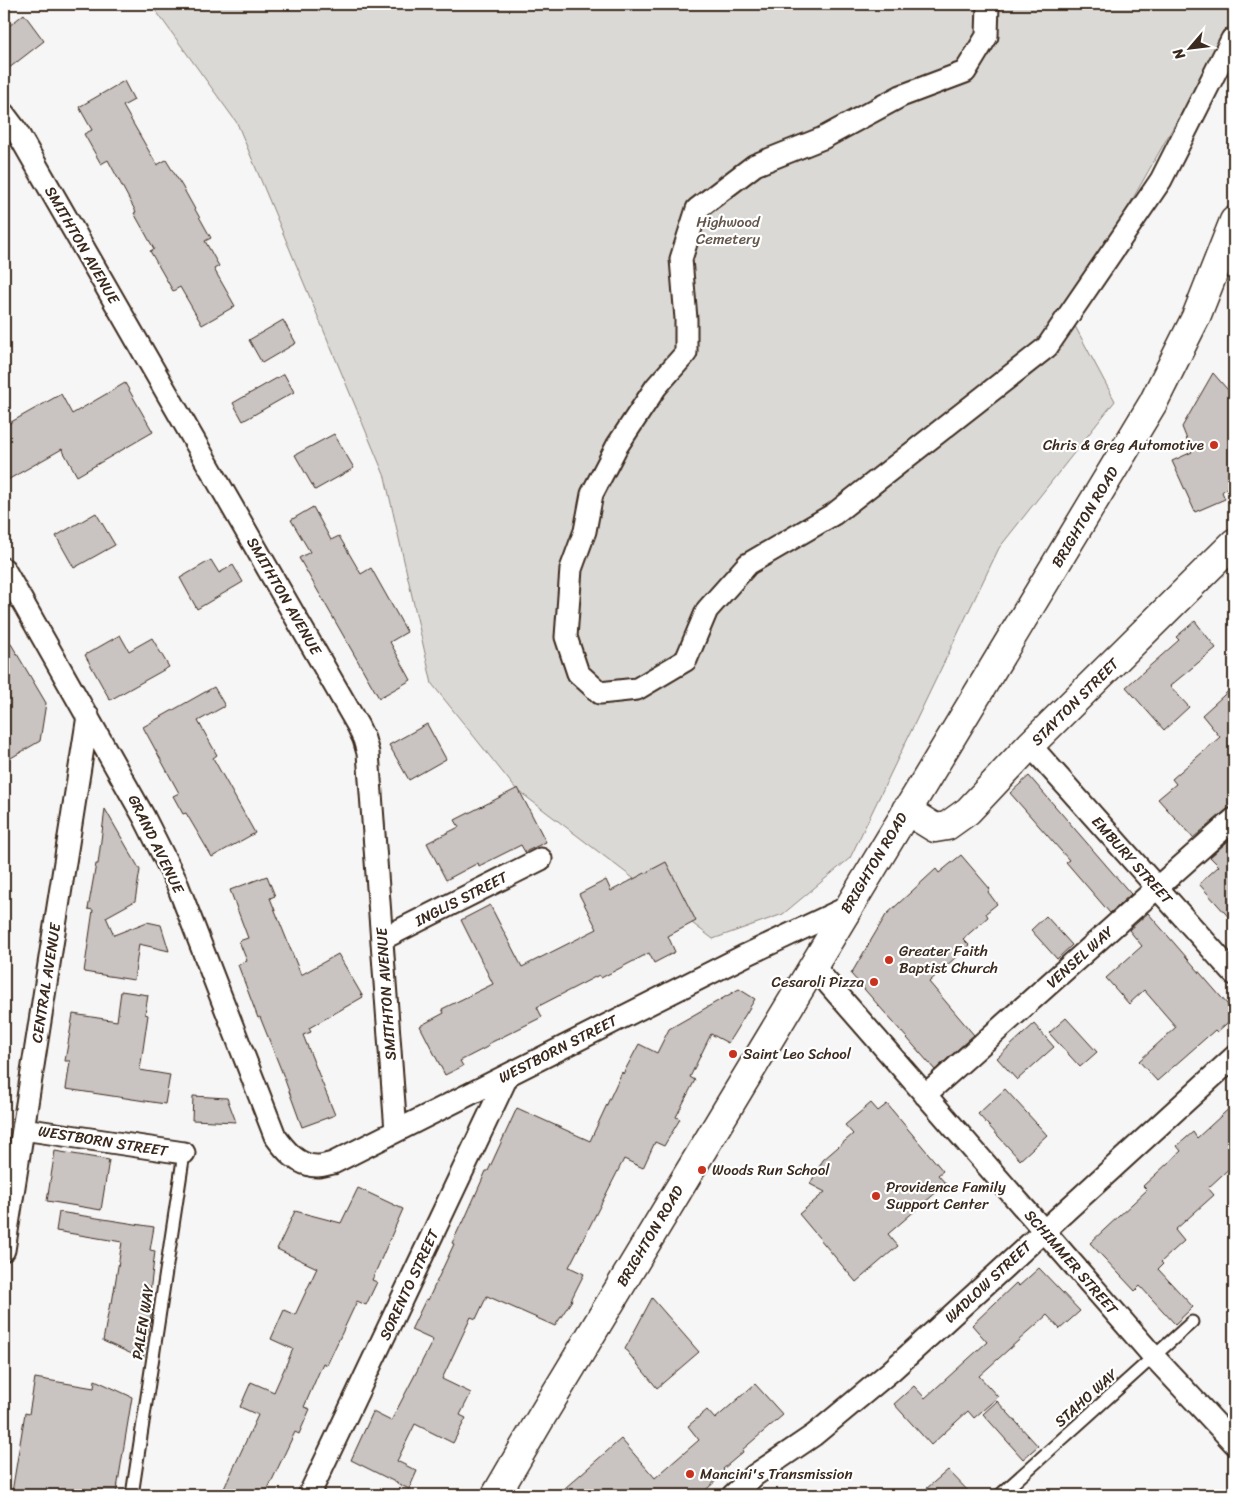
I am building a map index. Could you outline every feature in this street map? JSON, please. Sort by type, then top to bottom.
[{"type":"street","points":[[988,4],[987,36],[965,72],[901,96],[823,138],[755,165],[697,209],[681,259],[686,319],[686,353],[656,387],[617,446],[592,494],[586,531],[571,569],[566,637],[578,673],[600,693],[638,689],[686,660],[707,610],[748,564],[834,514],[1047,346],[1161,180],[1232,39]]},
{"type":"street","name":"SMITHTON AVENUE","points":[[4,114],[31,156],[364,739],[368,753],[396,1131]]},
{"type":"street","name":"BRIGHTON ROAD","points":[[496,1495],[906,810],[1153,403],[1196,318],[1234,222]]},
{"type":"street","name":"STAYTON STREET","points":[[906,810],[935,828],[947,826],[968,811],[1030,745],[1234,544]]},
{"type":"street","name":"GRAND AVENUE","points":[[4,569],[88,716],[176,881],[275,1136]]},
{"type":"street","name":"CENTRAL AVENUE","points":[[4,1250],[88,716]]},
{"type":"street","name":"EMBURY STREET","points":[[1030,745],[1234,974]]},
{"type":"street","name":"VENSEL WAY","points":[[925,1095],[1234,818]]},
{"type":"street","name":"INGLIS STREET","points":[[382,939],[540,859]]},
{"type":"street","name":"WESTBORN STREET","points":[[275,1136],[286,1151],[301,1163],[316,1166],[333,1163],[746,954],[848,907]]},
{"type":"street","name":"SCHIMMER STREET","points":[[813,966],[1154,1357],[1234,1442]]},
{"type":"street","name":"WADLOW STREET","points":[[733,1495],[755,1475],[814,1435],[891,1371],[1234,1057]]},
{"type":"street","name":"SORENTO STREET","points":[[309,1495],[508,1075]]},
{"type":"street","name":"WESTBORN STREET","points":[[23,1129],[184,1153]]},
{"type":"lane","name":"PALEN WAY","points":[[132,1495],[184,1153]]},
{"type":"lane","name":"STAHO WAY","points":[[1000,1495],[1192,1322]]},
{"type":"green space","name":"Highwood Cemetery","points":[[151,4],[1234,4],[1234,20],[1068,313],[1115,401],[999,548],[850,858],[783,914],[713,939],[516,789],[432,684],[385,477],[237,123]]},
{"type":"building","points":[[24,14],[44,41],[4,72],[4,30]]},
{"type":"building","points":[[124,81],[134,100],[123,106],[157,165],[166,160],[182,186],[211,238],[205,241],[219,266],[214,269],[235,306],[202,325],[180,287],[173,291],[150,251],[154,249],[108,160],[101,164],[84,134],[92,130],[79,107]]},
{"type":"building","points":[[283,320],[296,343],[262,363],[249,340]]},
{"type":"building","name":"Chris & Greg Automotive","points":[[1213,373],[1234,397],[1234,481],[1222,492],[1225,499],[1195,512],[1172,461],[1192,452],[1182,427]]},
{"type":"building","points":[[284,374],[294,392],[243,421],[233,403]]},
{"type":"building","points":[[125,383],[153,432],[77,476],[62,449],[4,482],[4,426],[61,394],[72,414]]},
{"type":"building","points":[[334,434],[354,468],[315,490],[295,455]]},
{"type":"building","points":[[313,507],[331,540],[339,536],[361,574],[371,568],[407,632],[390,642],[411,680],[379,698],[299,558],[310,552],[291,520]]},
{"type":"building","points":[[96,513],[115,545],[74,568],[56,536]]},
{"type":"building","points":[[211,560],[219,573],[233,565],[243,582],[197,609],[180,578]]},
{"type":"building","points":[[1195,621],[1216,648],[1170,686],[1189,707],[1164,730],[1126,687],[1179,640],[1176,637]]},
{"type":"building","points":[[4,632],[46,703],[40,741],[4,762]]},
{"type":"building","points":[[120,635],[129,651],[152,638],[169,667],[110,700],[85,655]]},
{"type":"building","points":[[1234,686],[1234,807],[1226,810],[1193,838],[1158,799],[1176,784],[1172,779],[1220,737],[1202,715]]},
{"type":"building","points":[[214,687],[225,706],[198,721],[217,755],[213,758],[255,833],[212,857],[186,813],[183,814],[173,796],[179,793],[143,727]]},
{"type":"building","points":[[427,724],[446,759],[409,780],[389,745]]},
{"type":"building","points":[[1029,776],[1131,894],[1110,913],[1066,862],[1069,860],[1010,793]]},
{"type":"building","points":[[518,788],[546,842],[525,852],[521,845],[479,866],[478,863],[446,880],[427,843],[459,827],[455,820]]},
{"type":"building","points":[[105,809],[140,870],[135,901],[106,917],[114,935],[147,922],[161,925],[169,951],[139,944],[134,980],[84,972],[93,910],[88,909],[96,864],[98,864]]},
{"type":"building","points":[[1234,836],[1234,923],[1199,884],[1219,866],[1210,857]]},
{"type":"building","points":[[961,855],[990,889],[988,892],[997,904],[986,913],[988,917],[963,939],[969,945],[929,982],[974,1035],[935,1070],[851,974],[886,915],[936,869],[939,873]]},
{"type":"building","points":[[666,862],[696,921],[668,936],[675,952],[654,963],[649,953],[601,978],[599,975],[537,1007],[542,1017],[488,1044],[489,1046],[460,1061],[463,1066],[445,1075],[420,1026],[444,1013],[442,1009],[493,984],[461,920],[490,905],[522,967],[597,929],[579,894],[606,880],[611,891]]},
{"type":"building","points":[[267,876],[275,896],[270,898],[301,975],[338,954],[363,997],[309,1028],[311,1032],[303,1035],[335,1115],[302,1127],[282,1072],[260,1017],[258,1018],[238,965],[247,961],[239,941],[248,938],[230,890]]},
{"type":"building","points":[[1148,913],[1234,1012],[1234,1017],[1217,1032],[1215,1030],[1157,1081],[1139,1061],[1176,1027],[1144,990],[1129,1004],[1106,978],[1142,946],[1129,930]]},
{"type":"building","points":[[1046,916],[1072,945],[1057,959],[1031,930]]},
{"type":"building","points":[[739,989],[755,999],[728,1043],[711,1034],[690,1077],[695,1080],[676,1117],[680,1119],[664,1146],[655,1142],[643,1168],[624,1159],[569,1267],[584,1274],[572,1300],[555,1326],[487,1296],[476,1319],[471,1317],[442,1379],[471,1393],[460,1415],[466,1418],[453,1443],[415,1424],[397,1461],[417,1471],[409,1489],[351,1460],[373,1412],[391,1421],[433,1340],[411,1330],[426,1299],[428,1300],[454,1244],[452,1243],[517,1108],[590,1141],[622,1072],[623,1074],[639,1044],[657,1053],[669,1029]]},
{"type":"building","points":[[121,991],[148,995],[145,1014],[148,1015],[140,1070],[170,1075],[165,1104],[66,1089],[70,1061],[65,1061],[73,1014],[117,1021]]},
{"type":"building","points":[[1066,1018],[1097,1052],[1080,1067],[1049,1033]]},
{"type":"building","points":[[1034,1024],[1054,1047],[1017,1080],[997,1058]]},
{"type":"building","points":[[1005,1089],[1047,1135],[1020,1160],[978,1114]]},
{"type":"building","points":[[193,1096],[227,1098],[236,1122],[192,1120]]},
{"type":"building","name":"Providence Family Support Center","points":[[871,1103],[878,1111],[887,1104],[943,1171],[938,1175],[946,1184],[888,1234],[898,1246],[856,1282],[799,1214],[825,1192],[810,1184],[823,1160],[853,1134],[845,1125]]},
{"type":"building","points":[[1234,1104],[1234,1164],[1208,1188],[1214,1195],[1175,1230],[1184,1241],[1161,1262],[1163,1264],[1158,1269],[1193,1307],[1175,1324],[1140,1286],[1135,1291],[1090,1243],[1147,1190],[1143,1186],[1181,1151],[1177,1146],[1193,1132],[1197,1138]]},
{"type":"building","points":[[55,1151],[109,1160],[101,1210],[47,1201]]},
{"type":"building","points":[[358,1188],[403,1209],[372,1280],[377,1282],[366,1305],[357,1301],[327,1365],[323,1363],[304,1407],[310,1409],[299,1434],[295,1432],[265,1495],[221,1495],[258,1415],[240,1407],[251,1382],[274,1392],[293,1349],[271,1339],[284,1310],[295,1315],[317,1268],[277,1249],[295,1211],[341,1223]]},
{"type":"building","points":[[59,1212],[154,1227],[150,1250],[155,1251],[148,1309],[152,1310],[143,1359],[103,1341],[110,1303],[112,1303],[122,1242],[56,1231]]},
{"type":"building","points":[[1039,1268],[1080,1311],[1060,1329],[1047,1315],[979,1376],[998,1397],[974,1418],[968,1411],[931,1445],[894,1404],[914,1386],[925,1398],[987,1342],[972,1325],[1016,1283],[1019,1286]]},
{"type":"building","points":[[652,1298],[699,1352],[657,1388],[625,1349]]},
{"type":"building","points":[[35,1378],[94,1388],[95,1380],[132,1397],[116,1495],[26,1495],[12,1492],[25,1413],[29,1414]]},
{"type":"building","points":[[755,1384],[783,1415],[742,1450],[743,1452],[723,1469],[726,1472],[700,1495],[557,1495],[621,1439],[655,1478],[699,1440],[688,1426],[707,1410],[715,1419]]},
{"type":"building","points":[[997,1401],[1038,1446],[1023,1459],[983,1414]]},
{"type":"building","points":[[948,1470],[972,1495],[919,1495]]},
{"type":"place","name":"Chris & Greg Automotive","points":[[1214,445]]},
{"type":"place","name":"Greater Faith Baptist Church","points":[[889,960]]},
{"type":"place","name":"Cesaroli Pizza","points":[[874,982]]},
{"type":"place","name":"Saint Leo School","points":[[733,1054]]},
{"type":"place","name":"Woods Run School","points":[[702,1170]]},
{"type":"place","name":"Providence Family Support Center","points":[[876,1196]]},
{"type":"place","name":"Mancini's Transmission","points":[[690,1474]]}]
